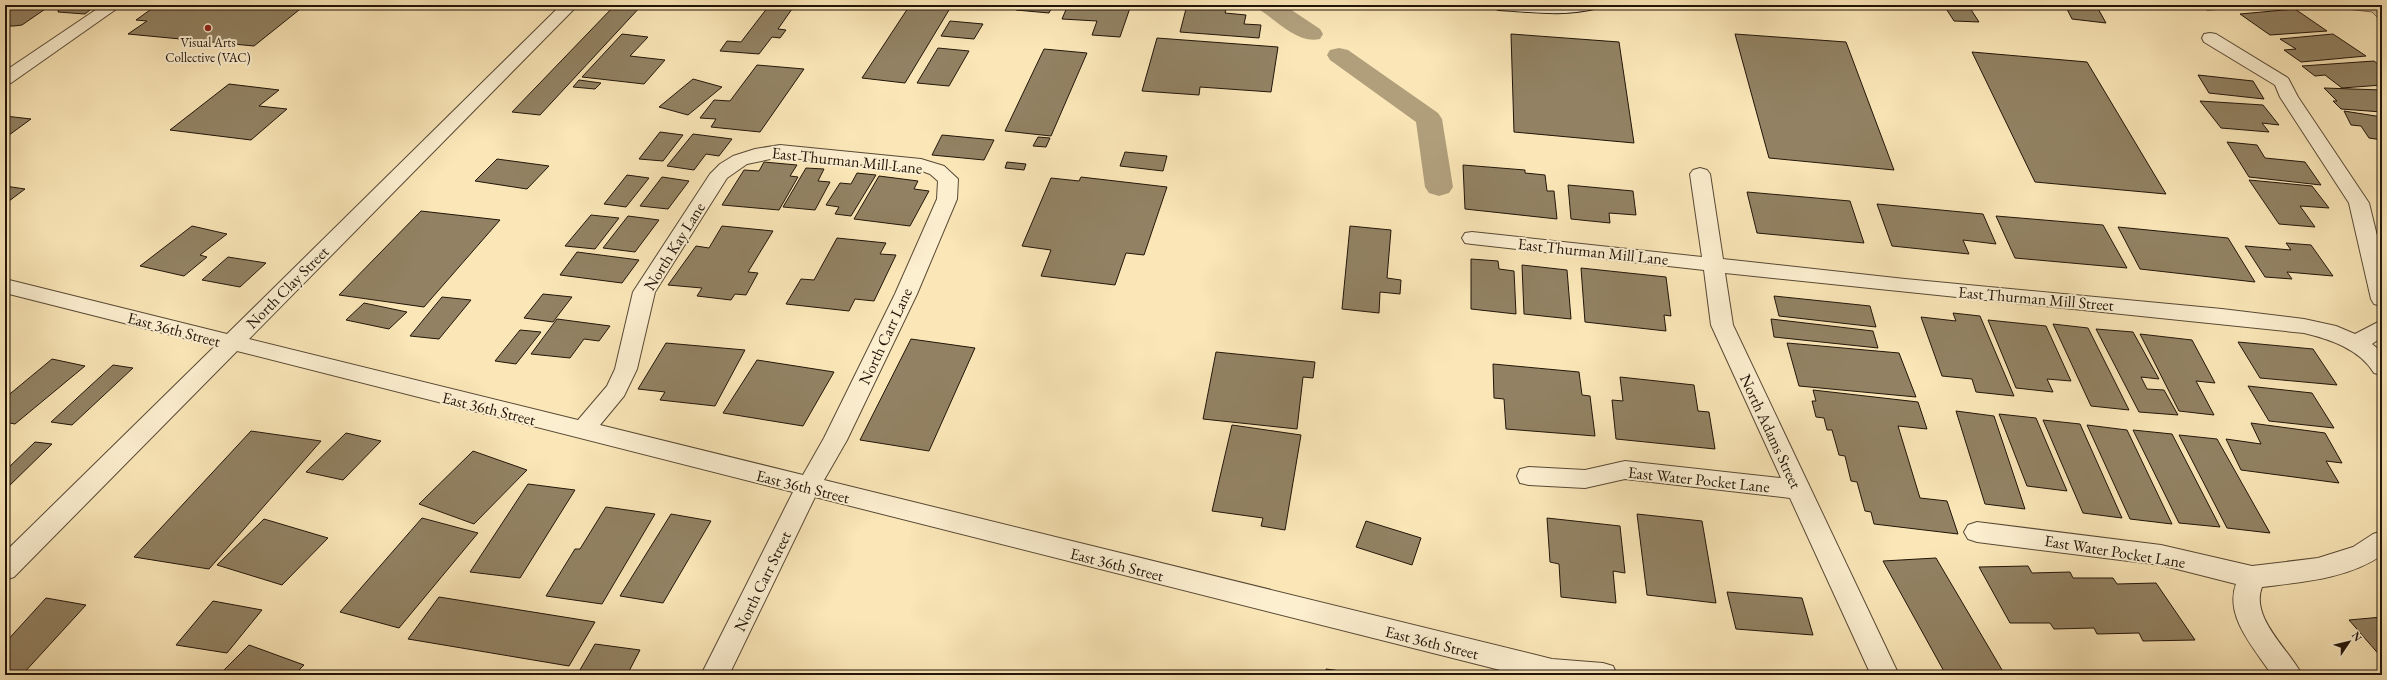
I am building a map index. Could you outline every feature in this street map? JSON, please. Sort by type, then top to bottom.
[{"type":"street","points":[[5,79],[114,5]]},
{"type":"street","name":"North Clay Street","points":[[5,569],[570,5]]},
{"type":"street","points":[[1499,5],[1564,10],[1592,5]]},
{"type":"street","points":[[2210,38],[2282,82],[2289,97],[2359,203],[2382,299]]},
{"type":"street","name":"East Thurman Mill Lane","points":[[744,158],[761,152],[780,151],[921,165],[937,170],[948,179]]},
{"type":"street","name":"North Kay Lane","points":[[582,431],[616,390],[626,369],[644,292],[656,271],[720,174],[728,166],[744,158]]},
{"type":"street","name":"North Adams Street","points":[[1700,174],[1722,325],[1885,675]]},
{"type":"street","name":"North Carr Lane","points":[[808,487],[835,440],[906,294],[947,199],[948,179]]},
{"type":"street","name":"East Thurman Mill Lane","points":[[1472,238],[1714,265]]},
{"type":"street","name":"East Thurman Mill Street","points":[[1714,265],[1905,286],[2256,320],[2328,331],[2356,343],[2379,361],[2382,367]]},
{"type":"street","name":"East 36th Street","points":[[5,286],[166,326],[230,344],[1552,671],[1594,675]]},
{"type":"street","points":[[2356,343],[2382,327]]},
{"type":"street","name":"East Water Pocket Lane","points":[[1529,476],[1585,479],[1626,470],[1798,489]]},
{"type":"street","name":"North Carr Street","points":[[715,675],[808,487]]},
{"type":"street","name":"East Water Pocket Lane","points":[[1977,532],[2161,555],[2252,577]]},
{"type":"street","points":[[2288,675],[2250,620],[2246,593],[2252,577],[2318,569],[2362,555],[2382,540]]},
{"type":"shaded area","points":[[2314,5],[2382,5],[2382,22],[2372,12]]},
{"type":"building","points":[[5,5],[51,5],[22,25],[5,26]]},
{"type":"building","points":[[84,5],[103,5],[95,6],[85,14],[58,12],[59,7],[93,6]]},
{"type":"building","name":"Visual Arts Collective (VAC)","points":[[157,5],[304,6],[254,46],[128,34],[147,21],[136,20]]},
{"type":"building","points":[[615,5],[642,5],[540,115],[512,112]]},
{"type":"building","points":[[910,5],[952,5],[905,83],[862,78]]},
{"type":"building","points":[[1019,5],[1053,5],[1049,13],[1016,10]]},
{"type":"building","points":[[1068,5],[1131,5],[1120,37],[1092,35],[1097,21],[1062,19]]},
{"type":"building","points":[[1187,5],[1227,5],[1225,13],[1246,15],[1244,24],[1261,25],[1259,38],[1180,32]]},
{"type":"building","points":[[2065,5],[2096,5],[2106,23],[2072,19]]},
{"type":"building","points":[[2201,5],[2262,5],[2265,7],[2207,10]]},
{"type":"building","points":[[768,7],[792,9],[778,29],[786,30],[780,38],[772,37],[759,54],[720,51],[727,41],[741,42]]},
{"type":"building","points":[[1945,7],[1970,8],[1979,22],[1954,21]]},
{"type":"building","points":[[2295,9],[2327,31],[2270,35],[2240,14]]},
{"type":"building","points":[[950,21],[983,24],[974,39],[941,36]]},
{"type":"building","points":[[622,34],[648,37],[630,56],[665,60],[644,84],[582,77]]},
{"type":"building","points":[[1511,34],[1619,42],[1634,143],[1514,132]]},
{"type":"building","points":[[1735,34],[1846,42],[1894,170],[1769,158]]},
{"type":"building","points":[[2333,34],[2366,56],[2301,62],[2284,50],[2296,49],[2280,39]]},
{"type":"building","points":[[1157,38],[1278,47],[1271,92],[1200,87],[1199,95],[1142,91]]},
{"type":"building","points":[[938,48],[969,51],[949,86],[917,83]]},
{"type":"building","points":[[1044,49],[1087,53],[1051,136],[1005,131]]},
{"type":"building","points":[[1972,52],[2087,62],[2166,194],[2035,182]]},
{"type":"building","points":[[2374,61],[2382,67],[2382,85],[2342,88],[2325,75],[2315,76],[2302,66]]},
{"type":"building","points":[[757,65],[804,69],[760,132],[711,127],[716,119],[700,118],[714,100],[730,101]]},
{"type":"building","points":[[2198,75],[2253,81],[2264,99],[2209,93]]},
{"type":"building","points":[[693,79],[722,87],[688,115],[659,107]]},
{"type":"building","points":[[579,80],[601,83],[595,89],[573,87]]},
{"type":"building","points":[[229,84],[279,90],[259,106],[287,109],[251,140],[170,130]]},
{"type":"building","points":[[2324,88],[2382,90],[2382,112],[2341,109],[2333,101],[2337,101]]},
{"type":"building","points":[[2200,101],[2263,105],[2279,125],[2262,123],[2269,132],[2221,128]]},
{"type":"building","points":[[2344,111],[2382,117],[2382,140],[2369,138],[2361,126],[2351,125]]},
{"type":"building","points":[[5,116],[31,119],[5,138]]},
{"type":"building","points":[[660,132],[683,135],[663,161],[639,159]]},
{"type":"building","points":[[693,134],[732,139],[719,156],[706,154],[694,170],[667,166]]},
{"type":"building","points":[[942,135],[994,140],[984,160],[932,155]]},
{"type":"building","points":[[1038,137],[1050,138],[1046,147],[1033,146]]},
{"type":"building","points":[[2227,142],[2257,145],[2265,158],[2305,162],[2321,185],[2249,177]]},
{"type":"building","points":[[1125,152],[1167,156],[1163,171],[1120,166]]},
{"type":"building","points":[[497,159],[549,166],[527,189],[475,181]]},
{"type":"building","points":[[764,162],[797,165],[790,176],[798,177],[779,210],[722,205],[744,170],[759,171]]},
{"type":"building","points":[[1007,162],[1026,164],[1024,170],[1005,168]]},
{"type":"building","points":[[1463,165],[1525,170],[1525,173],[1545,175],[1547,191],[1554,191],[1557,219],[1465,209]]},
{"type":"building","points":[[806,168],[824,169],[818,181],[830,182],[815,210],[783,207]]},
{"type":"building","points":[[857,173],[876,175],[851,216],[835,214],[839,207],[826,205],[840,183],[851,184]]},
{"type":"building","points":[[627,175],[649,178],[626,207],[604,204]]},
{"type":"building","points":[[879,176],[918,181],[914,189],[929,191],[910,226],[854,219]]},
{"type":"building","points":[[662,177],[689,181],[668,209],[640,206]]},
{"type":"building","points":[[1081,177],[1167,187],[1144,255],[1126,253],[1115,285],[1041,276],[1051,250],[1022,246],[1051,178],[1079,181]]},
{"type":"building","points":[[2249,180],[2312,186],[2329,208],[2300,206],[2315,227],[2279,224]]},
{"type":"building","points":[[1568,185],[1633,191],[1636,215],[1609,213],[1610,223],[1571,219]]},
{"type":"building","points":[[5,186],[25,189],[5,204]]},
{"type":"building","points":[[1747,192],[1850,201],[1864,243],[1757,233]]},
{"type":"building","points":[[1877,204],[1983,214],[1996,244],[1963,240],[1969,254],[1892,246]]},
{"type":"building","points":[[421,211],[500,220],[424,307],[339,295]]},
{"type":"building","points":[[591,215],[619,218],[595,249],[565,246]]},
{"type":"building","points":[[628,216],[659,220],[635,252],[603,248]]},
{"type":"building","points":[[1996,216],[2103,225],[2127,268],[2015,258]]},
{"type":"building","points":[[192,226],[227,234],[200,255],[207,257],[184,276],[140,266]]},
{"type":"building","points":[[722,226],[773,231],[748,272],[758,273],[746,295],[735,294],[731,300],[697,296],[702,288],[668,285],[696,246],[709,248]]},
{"type":"building","points":[[1350,226],[1391,230],[1387,278],[1401,280],[1400,294],[1380,292],[1379,313],[1342,309]]},
{"type":"building","points":[[2118,227],[2228,238],[2255,282],[2140,269]]},
{"type":"building","points":[[837,238],[886,243],[880,254],[896,255],[874,301],[855,299],[849,311],[786,304],[801,279],[814,280]]},
{"type":"building","points":[[2286,243],[2311,245],[2333,276],[2287,272],[2292,279],[2265,277],[2245,246],[2291,250]]},
{"type":"building","points":[[577,252],[639,260],[622,283],[560,275]]},
{"type":"building","points":[[228,257],[266,263],[240,287],[202,280]]},
{"type":"building","points":[[1471,259],[1498,261],[1499,269],[1514,271],[1516,314],[1471,309]]},
{"type":"building","points":[[1522,265],[1567,270],[1571,319],[1524,314]]},
{"type":"building","points":[[1581,268],[1666,277],[1671,316],[1664,315],[1666,331],[1585,322]]},
{"type":"building","points":[[543,294],[572,297],[553,322],[524,318]]},
{"type":"building","points":[[1774,296],[1870,306],[1876,327],[1779,316]]},
{"type":"building","points":[[442,297],[471,300],[439,339],[410,336]]},
{"type":"building","points":[[364,303],[407,312],[389,329],[346,320]]},
{"type":"building","points":[[1953,313],[1980,316],[2014,396],[1976,392],[1972,379],[1942,376],[1921,317],[1956,321]]},
{"type":"building","points":[[557,319],[610,326],[599,341],[584,339],[570,358],[531,354]]},
{"type":"building","points":[[1771,319],[1873,331],[1878,348],[1774,337]]},
{"type":"building","points":[[1988,320],[2046,326],[2071,381],[2047,379],[2053,392],[2016,388]]},
{"type":"building","points":[[2053,324],[2088,328],[2129,410],[2091,406]]},
{"type":"building","points":[[2096,329],[2133,332],[2159,379],[2141,377],[2147,389],[2164,390],[2178,415],[2139,412]]},
{"type":"building","points":[[520,330],[541,332],[516,364],[495,361]]},
{"type":"building","points":[[2140,334],[2192,340],[2215,383],[2196,381],[2214,415],[2179,411]]},
{"type":"building","points":[[911,339],[975,348],[929,451],[860,440]]},
{"type":"building","points":[[2238,342],[2313,349],[2337,385],[2260,378]]},
{"type":"building","points":[[666,343],[745,350],[715,406],[660,400],[665,392],[638,389]]},
{"type":"building","points":[[1787,343],[1899,353],[1916,397],[1799,386]]},
{"type":"building","points":[[1216,352],[1315,362],[1313,378],[1303,377],[1297,429],[1203,419]]},
{"type":"building","points":[[52,359],[85,366],[15,424],[5,422],[5,398]]},
{"type":"building","points":[[757,360],[834,372],[803,426],[723,413]]},
{"type":"building","points":[[1493,364],[1579,372],[1582,395],[1590,396],[1595,436],[1506,429],[1504,399],[1494,398]]},
{"type":"building","points":[[113,365],[133,368],[72,425],[51,422]]},
{"type":"building","points":[[1620,377],[1694,385],[1698,411],[1709,412],[1715,449],[1616,439],[1612,400],[1623,401]]},
{"type":"building","points":[[2248,386],[2312,393],[2334,428],[2269,421]]},
{"type":"building","points":[[1813,390],[1918,402],[1927,429],[1898,426],[1920,498],[1947,501],[1958,534],[1874,524],[1871,512],[1865,511],[1857,482],[1851,481],[1845,456],[1839,455],[1832,430],[1827,430],[1824,418],[1816,417],[1812,401],[1816,401]]},
{"type":"building","points":[[1956,411],[1994,416],[2025,509],[1985,504]]},
{"type":"building","points":[[1999,414],[2036,418],[2067,491],[2027,486]]},
{"type":"building","points":[[2043,420],[2080,424],[2122,518],[2083,513]]},
{"type":"building","points":[[2251,423],[2325,433],[2342,463],[2326,461],[2339,483],[2241,470],[2226,439],[2261,444]]},
{"type":"building","points":[[1232,425],[1301,435],[1285,530],[1261,526],[1263,518],[1212,511]]},
{"type":"building","points":[[2087,425],[2127,430],[2172,524],[2130,519]]},
{"type":"building","points":[[2133,430],[2172,434],[2220,527],[2179,523]]},
{"type":"building","points":[[251,431],[321,441],[209,569],[134,557]]},
{"type":"building","points":[[346,433],[381,441],[343,480],[306,472]]},
{"type":"building","points":[[2179,435],[2217,439],[2270,533],[2227,528]]},
{"type":"building","points":[[35,442],[52,444],[5,490],[5,471]]},
{"type":"building","points":[[473,451],[527,470],[474,524],[419,504]]},
{"type":"building","points":[[528,484],[575,490],[520,578],[470,572]]},
{"type":"building","points":[[606,507],[655,514],[602,604],[546,596],[575,549],[580,549]]},
{"type":"building","points":[[671,514],[711,521],[663,603],[620,596]]},
{"type":"building","points":[[1637,514],[1702,521],[1716,603],[1647,595]]},
{"type":"building","points":[[422,518],[478,533],[399,628],[340,612]]},
{"type":"building","points":[[1547,518],[1620,526],[1625,573],[1613,571],[1616,603],[1561,597],[1559,564],[1550,562]]},
{"type":"building","points":[[264,519],[328,538],[282,585],[217,565]]},
{"type":"building","points":[[1366,521],[1421,538],[1412,565],[1356,547]]},
{"type":"building","points":[[1936,558],[2005,675],[1946,675],[1883,561]]},
{"type":"building","points":[[2028,566],[2032,573],[2070,572],[2073,578],[2113,578],[2117,584],[2156,583],[2195,640],[2143,641],[2139,633],[2097,634],[2094,628],[2054,629],[2050,623],[2010,623],[1979,567]]},
{"type":"building","points":[[1727,592],[1802,598],[1813,635],[1736,629]]},
{"type":"building","points":[[439,597],[595,622],[569,666],[408,639]]},
{"type":"building","points":[[46,598],[86,605],[22,675],[5,675],[5,643]]},
{"type":"building","points":[[213,601],[262,610],[227,653],[176,645]]},
{"type":"building","points":[[2382,617],[2382,658],[2349,620]]},
{"type":"building","points":[[595,644],[640,650],[627,675],[577,675]]},
{"type":"building","points":[[249,645],[304,665],[294,675],[219,675]]},
{"type":"building","points":[[1326,669],[1364,674],[1364,675],[1326,675]]},
{"type":"waterway","points":[[1268,5],[1311,34]]},
{"type":"waterway","points":[[1339,55],[1429,119],[1439,187]]},
{"type":"place","name":"Visual Arts Collective (VAC)","points":[[208,28]]}]
